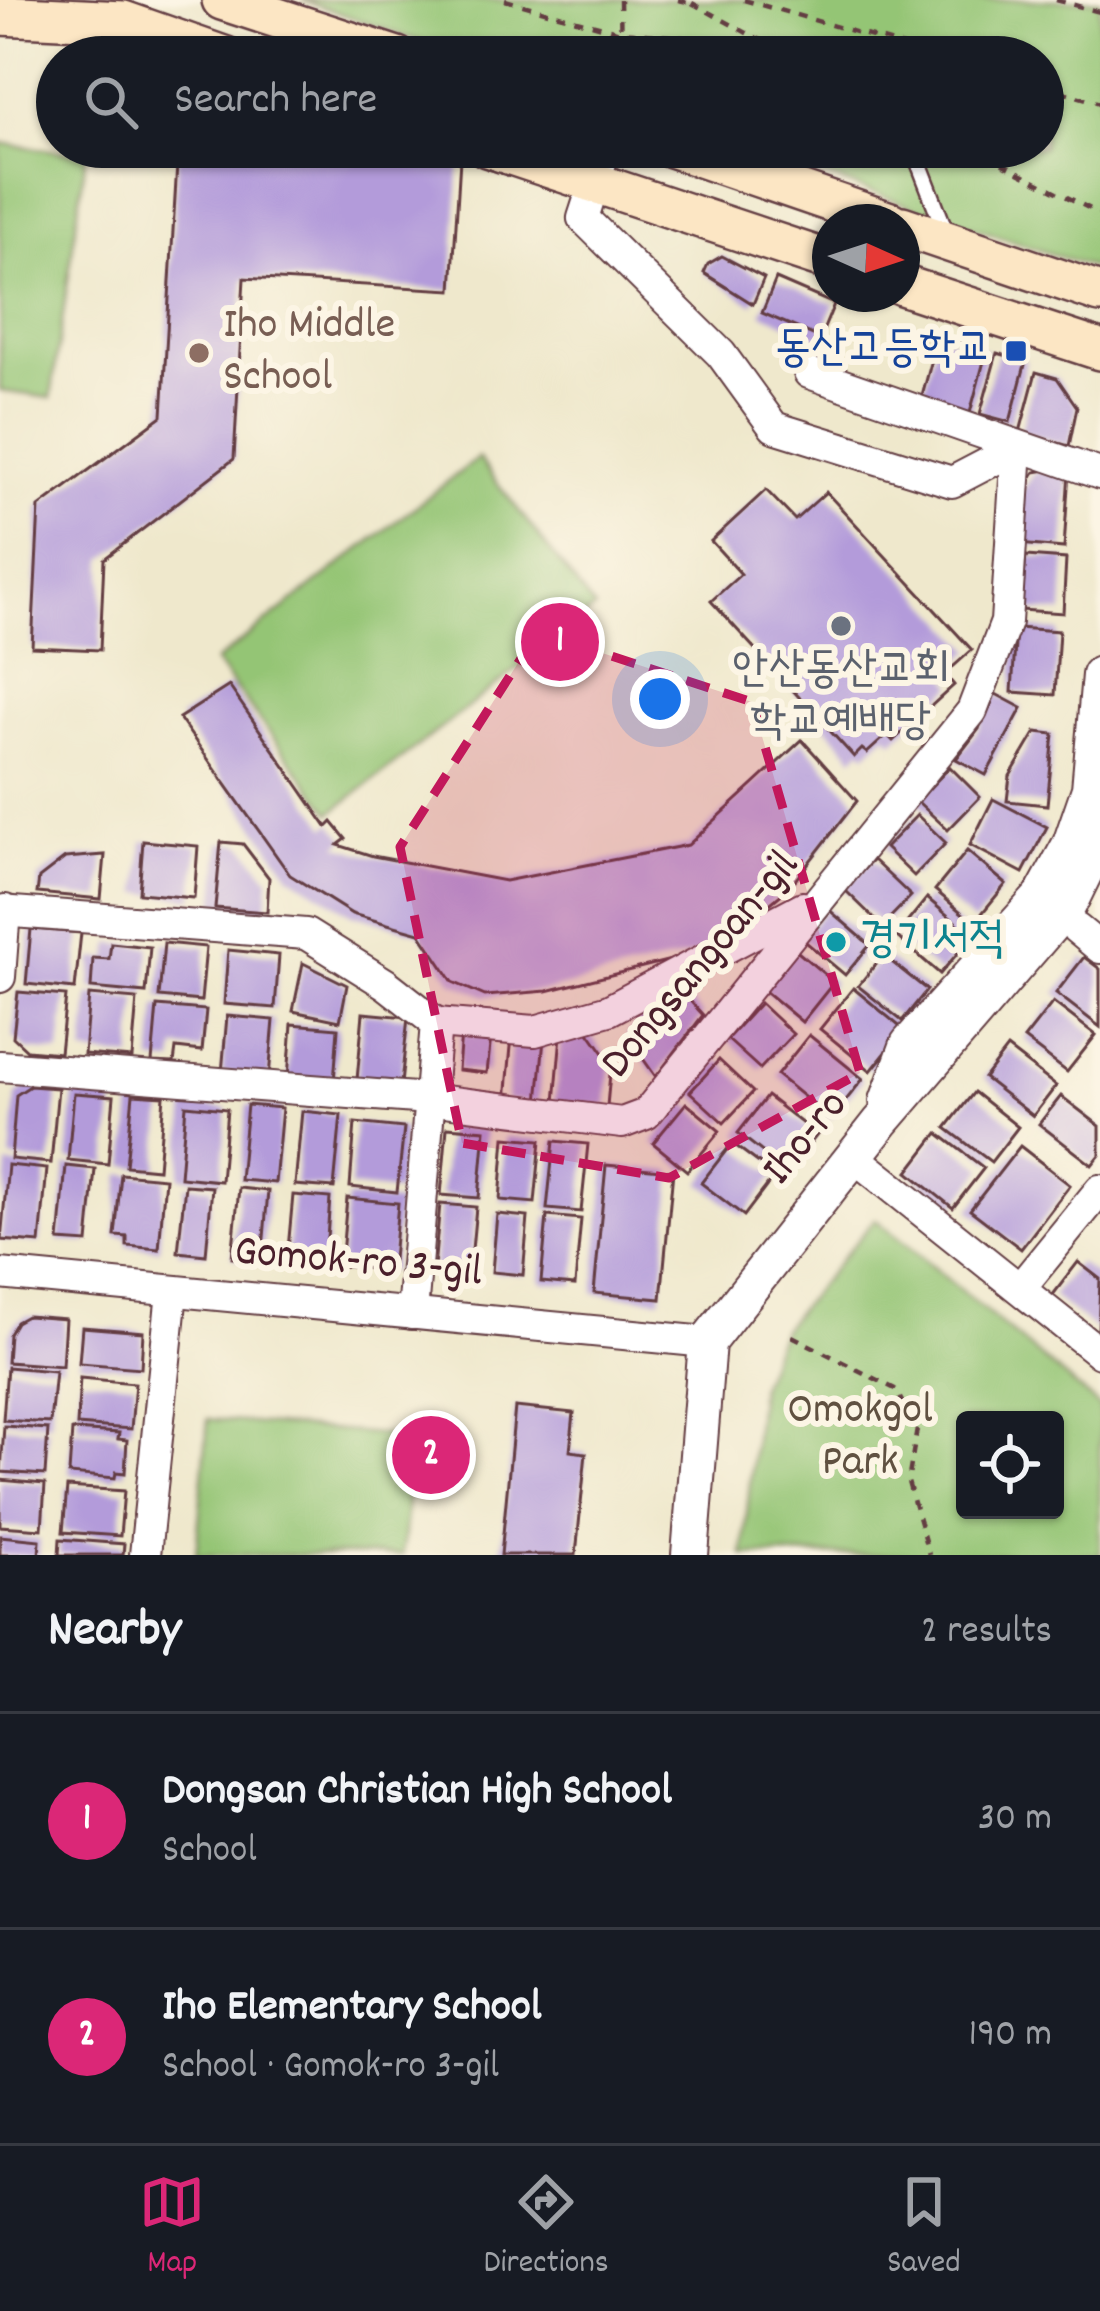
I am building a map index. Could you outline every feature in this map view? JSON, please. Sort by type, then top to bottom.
[{"type":"main road","points":[[223,0],[334,36]]},
{"type":"main road","points":[[0,15],[122,22],[164,36]]},
{"type":"main road","points":[[606,168],[812,254]]},
{"type":"main road","points":[[732,168],[837,204]]},
{"type":"main road","points":[[920,232],[1100,293]]},
{"type":"main road","points":[[920,291],[1100,350]]},
{"type":"street","points":[[598,168],[583,218],[722,353],[774,427],[952,482],[1017,448]]},
{"type":"street","points":[[808,373],[1100,474]]},
{"type":"street","name":"Dongsangoan-gil","points":[[0,1066],[428,1099],[622,1123],[646,1114],[972,711],[1006,622],[1017,448]]},
{"type":"street","points":[[881,1121],[909,1044],[1043,895],[1072,844],[1090,789],[1100,675]]},
{"type":"street","name":"Iho-ro","points":[[707,1342],[881,1121],[1068,905],[1094,852],[1100,823]]},
{"type":"street","points":[[881,1121],[934,1093],[1089,939],[1100,893]]},
{"type":"street","points":[[0,977],[3,910],[305,934],[386,984],[436,1023],[536,1031],[609,1010],[816,900]]},
{"type":"street","points":[[412,1314],[436,1023]]},
{"type":"street","points":[[853,1156],[1100,1353]]},
{"type":"street","points":[[1022,1287],[1100,1190]]},
{"type":"street","name":"Gomok-ro 3-gil","points":[[0,1274],[707,1342]]},
{"type":"street","points":[[145,1555],[172,1292]]},
{"type":"street","points":[[690,1555],[707,1342]]},
{"type":"lane","points":[[921,168],[950,242]]},
{"type":"path","points":[[506,0],[620,32],[670,36]]},
{"type":"path","points":[[620,0],[620,36]]},
{"type":"path","points":[[678,0],[692,2],[753,36]]},
{"type":"path","points":[[744,0],[869,36]]},
{"type":"path","points":[[1056,0],[1100,12]]},
{"type":"path","points":[[1064,92],[1100,103]]},
{"type":"path","points":[[1011,168],[1100,214]]},
{"type":"path","points":[[792,1336],[895,1389],[917,1429],[908,1482],[929,1555]]},
{"type":"highlighted area","points":[[538,632],[752,702],[860,1073],[669,1178],[462,1143],[400,847]]},
{"type":"green space","points":[[302,0],[1100,0],[1100,271],[920,209],[920,204],[905,204],[801,168],[1064,168],[1064,36],[404,36]]},
{"type":"green space","points":[[0,143],[36,148],[36,168],[84,168],[51,398],[0,391]]},
{"type":"green space","points":[[478,458],[595,609],[331,813],[215,662]]},
{"type":"green space","name":"Omokgol Park","points":[[875,1219],[1100,1407],[1100,1555],[743,1555],[759,1386],[782,1329]]},
{"type":"green space","points":[[208,1419],[413,1437],[402,1555],[196,1555]]},
{"type":"building","points":[[177,168],[459,168],[452,290],[244,278],[234,459],[104,559],[100,650],[32,647],[39,507],[162,416]]},
{"type":"building","points":[[722,256],[764,278],[753,304],[704,273],[708,264]]},
{"type":"building","points":[[776,279],[812,295],[812,312],[831,312],[820,338],[762,313]]},
{"type":"building","points":[[938,337],[987,350],[970,413],[921,400]]},
{"type":"building","points":[[997,353],[1026,361],[1010,422],[980,414]]},
{"type":"building","points":[[1036,372],[1057,378],[1077,407],[1069,446],[1020,432]]},
{"type":"building","points":[[1069,471],[1064,548],[1018,544],[1021,493],[1035,472]]},
{"type":"building","name":"안산동산교회 학교예배당","points":[[766,490],[795,520],[826,492],[972,650],[945,674],[954,685],[893,741],[887,735],[867,753],[862,749],[854,757],[711,601],[741,574],[711,541]]},
{"type":"building","points":[[1026,556],[1066,559],[1063,613],[1021,610]]},
{"type":"building","points":[[1016,628],[1059,631],[1055,695],[1012,692]]},
{"type":"building","points":[[229,686],[327,827],[332,822],[346,839],[338,845],[505,881],[688,845],[802,740],[857,801],[789,888],[715,949],[547,991],[485,996],[453,982],[420,933],[352,914],[290,875],[179,718]]},
{"type":"building","points":[[992,692],[1022,708],[986,775],[956,759],[979,729]]},
{"type":"building","points":[[1036,732],[1054,734],[1047,805],[1007,801],[1010,776]]},
{"type":"building","points":[[950,767],[980,797],[948,830],[917,801]]},
{"type":"building","points":[[993,799],[1047,827],[1023,873],[970,845]]},
{"type":"building","points":[[917,815],[946,843],[914,876],[885,848]]},
{"type":"building","points":[[143,841],[198,846],[194,898],[139,893]]},
{"type":"building","points":[[221,842],[243,844],[269,878],[267,912],[215,908]]},
{"type":"building","points":[[967,851],[1006,884],[974,923],[935,890]]},
{"type":"building","points":[[105,855],[101,899],[37,893],[39,878],[65,858]]},
{"type":"building","points":[[873,860],[911,896],[882,926],[844,889]]},
{"type":"building","points":[[927,898],[972,936],[940,974],[896,936]]},
{"type":"building","name":"경기서적","points":[[827,908],[870,945],[845,975],[801,938]]},
{"type":"building","points":[[31,929],[81,933],[75,989],[26,984]]},
{"type":"building","points":[[111,943],[150,947],[146,993],[91,988],[93,958],[109,959]]},
{"type":"building","points":[[164,943],[206,947],[201,1001],[159,997]]},
{"type":"building","points":[[793,948],[834,982],[802,1022],[761,988]]},
{"type":"building","points":[[228,950],[279,955],[275,1008],[224,1004]]},
{"type":"building","points":[[883,955],[927,990],[902,1021],[858,986]]},
{"type":"building","points":[[1084,957],[1100,969],[1100,1027],[1056,993]]},
{"type":"building","points":[[303,963],[347,985],[340,1021],[293,1011]]},
{"type":"building","points":[[670,979],[703,1015],[656,1077],[627,1036]]},
{"type":"building","points":[[853,988],[904,1030],[871,1071],[820,1029]]},
{"type":"building","points":[[18,992],[66,996],[60,1053],[27,1050],[13,1037]]},
{"type":"building","points":[[89,995],[137,999],[132,1058],[84,1054]]},
{"type":"building","points":[[1053,1002],[1096,1035],[1067,1072],[1024,1039]]},
{"type":"building","points":[[760,1003],[793,1034],[760,1069],[727,1039]]},
{"type":"building","points":[[157,1006],[206,1010],[202,1051],[176,1048],[174,1063],[152,1062]]},
{"type":"building","points":[[363,1013],[408,1017],[401,1084],[357,1080]]},
{"type":"building","points":[[227,1016],[274,1020],[269,1077],[222,1073]]},
{"type":"building","points":[[292,1024],[338,1028],[334,1082],[288,1078]]},
{"type":"building","points":[[586,1028],[611,1063],[607,1106],[555,1102],[561,1035]]},
{"type":"building","points":[[461,1033],[491,1036],[487,1073],[458,1070]]},
{"type":"building","points":[[809,1035],[863,1079],[831,1119],[777,1075]]},
{"type":"building","points":[[512,1036],[544,1039],[538,1102],[506,1100]]},
{"type":"building","points":[[1007,1048],[1056,1086],[1033,1116],[984,1078]]},
{"type":"building","points":[[719,1060],[753,1092],[724,1123],[690,1092]]},
{"type":"building","points":[[30,1086],[58,1088],[51,1163],[11,1159],[16,1095]]},
{"type":"building","points":[[974,1092],[1018,1127],[991,1162],[946,1128]]},
{"type":"building","points":[[74,1093],[114,1096],[108,1164],[68,1160]]},
{"type":"building","points":[[133,1094],[164,1096],[158,1169],[126,1166]]},
{"type":"building","points":[[767,1096],[817,1135],[788,1172],[738,1133]]},
{"type":"building","points":[[1061,1096],[1100,1126],[1100,1155],[1092,1165],[1039,1124]]},
{"type":"building","points":[[686,1103],[720,1131],[687,1171],[653,1143]]},
{"type":"building","points":[[186,1105],[227,1109],[221,1181],[180,1177]]},
{"type":"building","points":[[247,1105],[282,1108],[275,1183],[240,1180]]},
{"type":"building","points":[[302,1111],[341,1115],[334,1188],[295,1185]]},
{"type":"building","points":[[355,1123],[404,1128],[397,1192],[350,1187]]},
{"type":"building","points":[[447,1127],[485,1130],[479,1198],[441,1195]]},
{"type":"building","points":[[938,1133],[984,1168],[953,1208],[908,1172]]},
{"type":"building","points":[[505,1137],[541,1140],[535,1203],[500,1200]]},
{"type":"building","points":[[554,1141],[588,1144],[581,1212],[547,1209]]},
{"type":"building","points":[[732,1143],[775,1175],[744,1216],[701,1183]]},
{"type":"building","points":[[1020,1146],[1070,1185],[1021,1249],[970,1210]]},
{"type":"building","points":[[8,1165],[47,1169],[40,1243],[1,1240]]},
{"type":"building","points":[[606,1165],[673,1171],[661,1299],[594,1293]]},
{"type":"building","points":[[66,1166],[95,1169],[88,1243],[59,1241]]},
{"type":"building","points":[[121,1174],[165,1178],[159,1249],[127,1246],[127,1237],[115,1236]]},
{"type":"building","points":[[185,1185],[212,1187],[206,1255],[178,1252]]},
{"type":"building","points":[[239,1188],[268,1191],[262,1261],[232,1258]]},
{"type":"building","points":[[293,1195],[330,1198],[325,1264],[287,1260]]},
{"type":"building","points":[[347,1198],[398,1203],[392,1271],[341,1266]]},
{"type":"building","points":[[440,1204],[476,1207],[470,1271],[434,1268]]},
{"type":"building","points":[[497,1214],[528,1217],[523,1275],[492,1272]]},
{"type":"building","points":[[547,1216],[581,1219],[575,1285],[541,1282]]},
{"type":"building","points":[[1078,1262],[1100,1279],[1098,1332],[1052,1296]]},
{"type":"building","points":[[27,1316],[65,1319],[62,1366],[7,1362],[9,1334]]},
{"type":"building","points":[[82,1327],[143,1332],[141,1368],[79,1363]]},
{"type":"building","points":[[7,1367],[55,1371],[50,1423],[3,1420]]},
{"type":"building","points":[[80,1378],[135,1383],[131,1429],[77,1425]]},
{"type":"building","points":[[515,1407],[574,1413],[570,1451],[586,1453],[576,1555],[501,1555]]},
{"type":"building","points":[[4,1426],[48,1429],[45,1475],[1,1472]]},
{"type":"building","points":[[72,1430],[119,1433],[118,1439],[127,1440],[125,1473],[116,1472],[115,1478],[69,1474]]},
{"type":"building","points":[[0,1480],[45,1484],[42,1529],[0,1526]]},
{"type":"building","points":[[67,1487],[124,1491],[120,1536],[63,1532]]},
{"type":"building","points":[[0,1536],[40,1540],[39,1555],[0,1555]]},
{"type":"building","points":[[60,1539],[124,1544],[123,1555],[59,1555]]},
{"type":"place","name":"동산고등학교","points":[[1016,351]]},
{"type":"place","name":"Iho Middle School","points":[[199,353]]},
{"type":"place","name":"안산동산교회 학교예배당","points":[[841,626]]},
{"type":"place","name":"Dongsan Christian High School","points":[[560,642]]},
{"type":"place","name":"경기서적","points":[[836,942]]},
{"type":"place","name":"Iho Elementary School","points":[[431,1455]]}]
